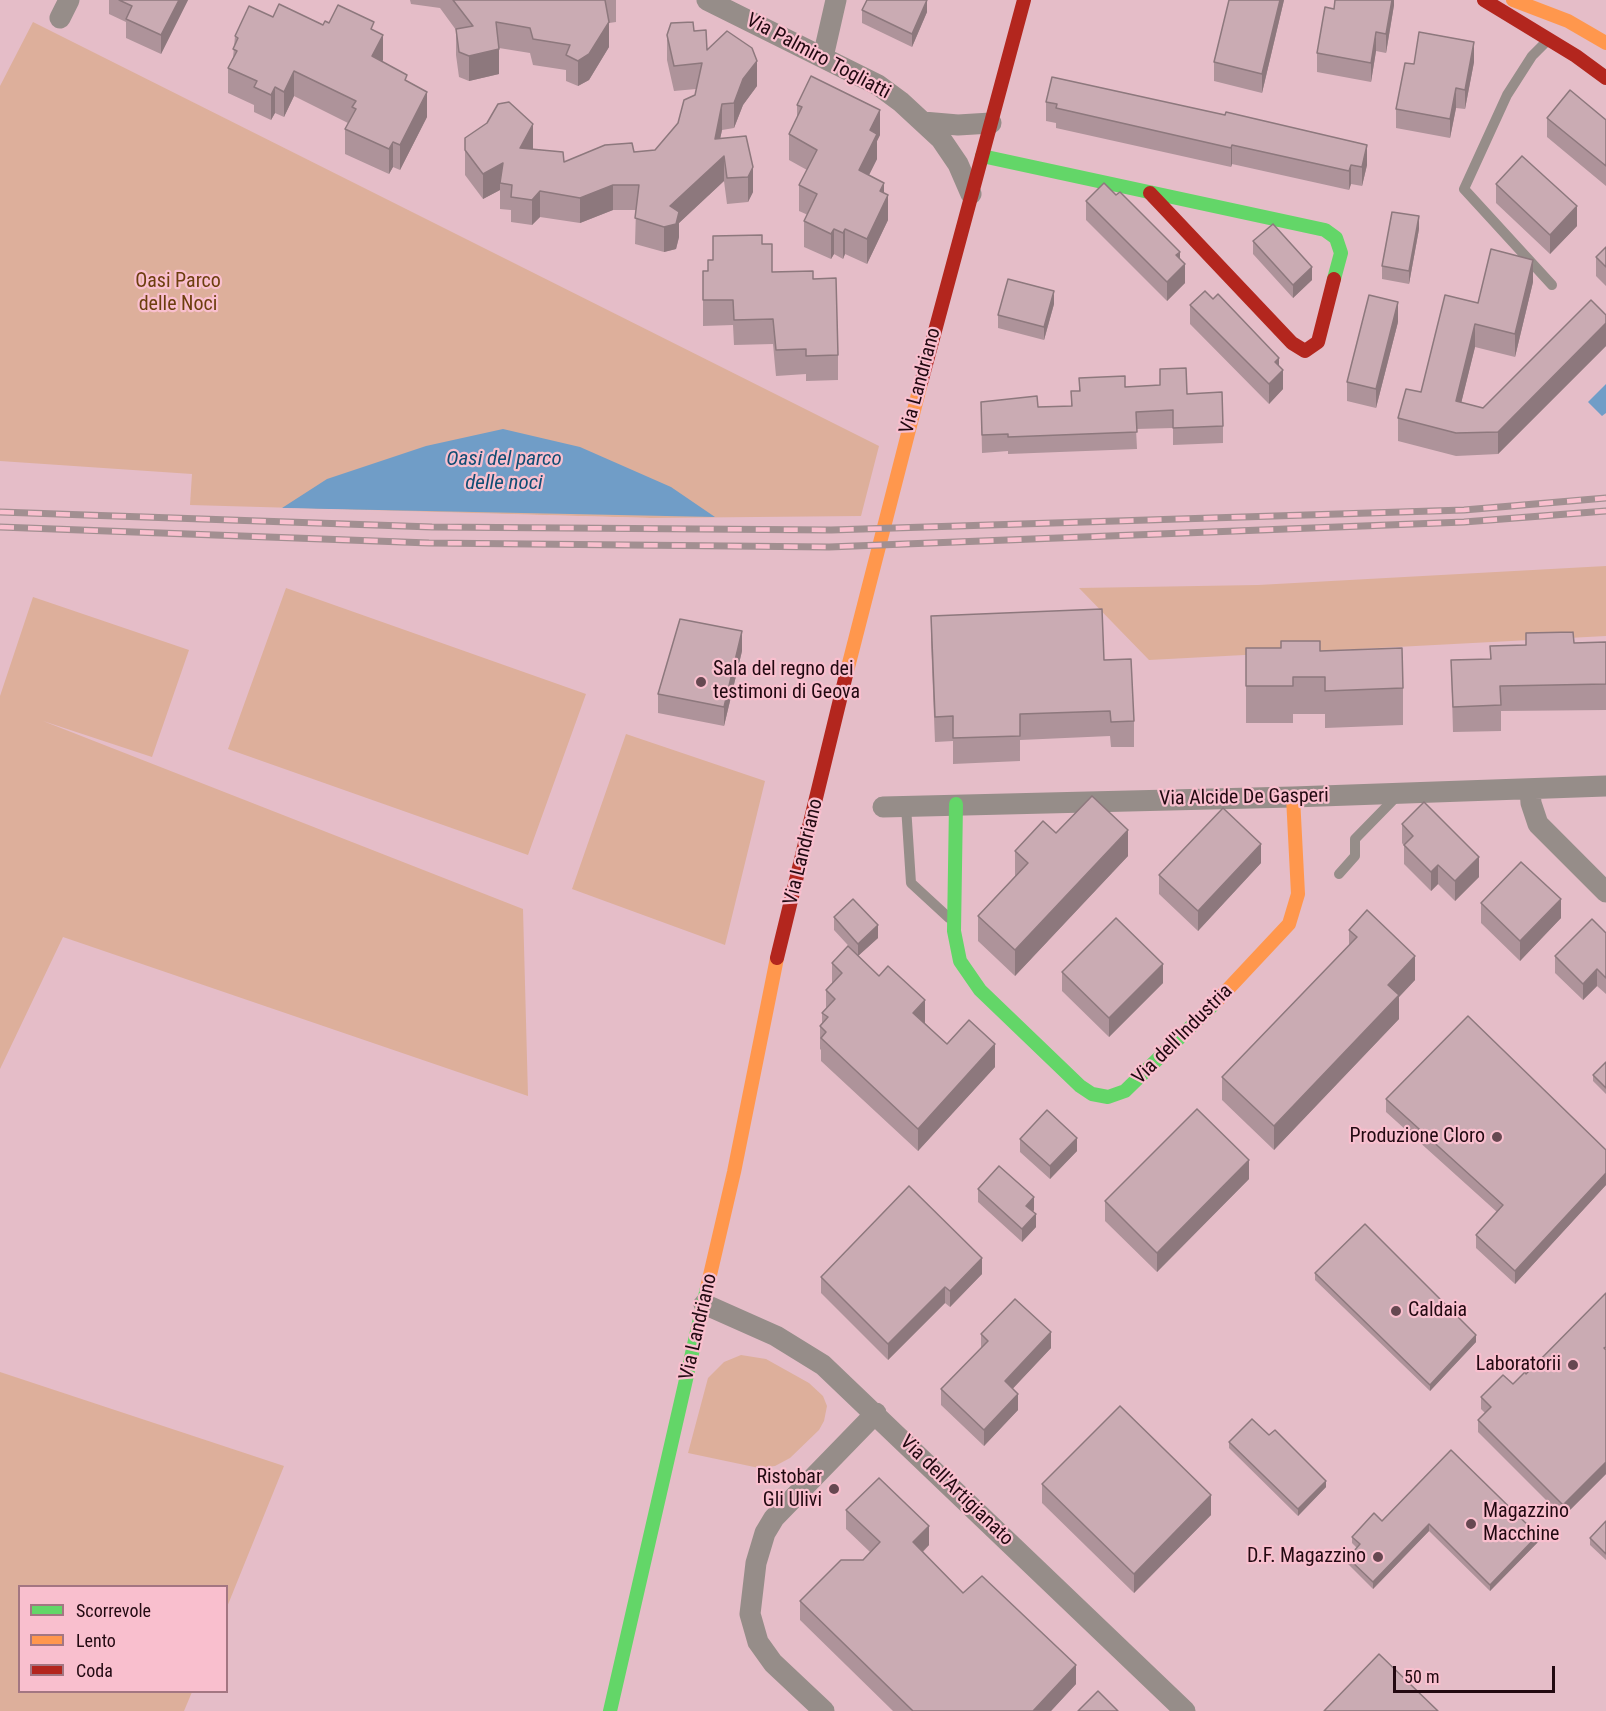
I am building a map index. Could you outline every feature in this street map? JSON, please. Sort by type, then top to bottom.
[{"type":"street","name":"Via Palmiro Togliatti","points":[[706,0],[878,85],[923,122],[954,156],[971,194]]},
{"type":"street","points":[[823,57],[836,0]]},
{"type":"street","name":"Via Landriano","points":[[610,1711],[734,1172],[772,978],[891,494],[1024,0]]},
{"type":"street","points":[[1484,0],[1549,39],[1606,78]]},
{"type":"street","points":[[1513,0],[1568,21],[1603,41]]},
{"type":"street","points":[[923,122],[958,125],[991,123]]},
{"type":"street","points":[[982,156],[1319,229],[1332,234],[1340,246],[1340,259],[1318,342],[1305,351],[1298,348],[1150,193]]},
{"type":"street","name":"Via Alcide De Gasperi","points":[[883,807],[1399,794],[1606,786]]},
{"type":"street","points":[[1530,789],[1531,803],[1538,824],[1606,892]]},
{"type":"street","name":"Via dell'Industria","points":[[957,804],[954,939],[960,961],[980,990],[1086,1091],[1107,1097],[1117,1095],[1139,1080],[1289,924],[1298,894],[1293,797]]},
{"type":"street","name":"Via dell'Artigianato","points":[[704,1304],[776,1336],[823,1365],[876,1413],[1185,1711]]},
{"type":"street","points":[[824,1711],[773,1663],[758,1641],[750,1614],[756,1563],[765,1533],[774,1518],[876,1413]]},
{"type":"lane","points":[[1552,285],[1464,189],[1507,95],[1532,56],[1549,39],[1558,36],[1592,42],[1603,41]]},
{"type":"lane","points":[[1339,874],[1355,856],[1355,839],[1399,794]]},
{"type":"lane","points":[[906,806],[911,883],[954,922]]},
{"type":"green space","name":"Oasi Parco delle Noci","points":[[33,22],[879,446],[861,516],[650,518],[190,505],[192,474],[0,461],[0,86]]},
{"type":"green space","points":[[1606,566],[1606,636],[1149,660],[1079,588],[1258,585]]},
{"type":"green space","points":[[286,588],[586,694],[528,855],[228,749]]},
{"type":"green space","points":[[33,597],[189,650],[152,757],[43,721],[523,909],[528,1096],[63,937],[0,1069],[0,696]]},
{"type":"green space","points":[[626,734],[765,781],[725,945],[572,889]]},
{"type":"green space","points":[[741,1355],[766,1359],[809,1383],[823,1396],[827,1406],[824,1421],[819,1430],[790,1458],[775,1466],[759,1468],[688,1453],[708,1378],[724,1362]]},
{"type":"green space","points":[[0,1372],[284,1466],[228,1605],[228,1585],[18,1585],[18,1693],[192,1693],[184,1711],[0,1711]]},
{"type":"water","points":[[1606,384],[1606,413],[1602,416],[1588,402]]},
{"type":"water","name":"Oasi del parco delle noci","points":[[503,429],[580,447],[671,487],[715,517],[282,508],[327,479],[426,446]]},
{"type":"pier","points":[[279,508],[718,518],[715,520],[418,515],[281,511]]},
{"type":"building","points":[[119,0],[179,0],[161,35],[126,19],[132,6]]},
{"type":"building","points":[[453,0],[605,0],[609,22],[589,54],[578,61],[566,55],[570,45],[533,39],[530,28],[496,22],[499,49],[469,56],[459,52],[456,29],[473,26]]},
{"type":"building","points":[[867,0],[927,0],[912,34],[862,10]]},
{"type":"building","points":[[1229,0],[1280,0],[1262,74],[1214,62]]},
{"type":"building","points":[[1335,0],[1392,0],[1386,34],[1376,32],[1371,63],[1317,53],[1325,7],[1334,9]]},
{"type":"building","points":[[279,4],[323,25],[325,21],[329,23],[338,5],[374,22],[371,29],[383,35],[372,56],[407,75],[405,80],[427,92],[400,145],[393,142],[389,149],[345,129],[356,109],[352,107],[356,101],[294,71],[284,92],[275,87],[271,95],[254,87],[257,81],[228,68],[237,51],[233,49],[238,38],[235,36],[249,6],[273,17]]},
{"type":"building","points":[[693,22],[694,31],[706,30],[707,50],[727,31],[752,48],[757,61],[743,79],[734,103],[722,104],[715,139],[746,136],[753,167],[748,177],[727,178],[724,156],[670,206],[679,212],[676,224],[664,227],[635,218],[639,185],[613,185],[580,198],[540,191],[532,200],[511,197],[512,185],[500,183],[503,163],[483,174],[465,150],[465,138],[487,123],[498,104],[509,102],[533,124],[520,148],[563,152],[564,162],[605,145],[632,143],[634,152],[655,150],[678,123],[684,100],[695,95],[702,63],[674,66],[667,35],[671,23]]},
{"type":"building","points":[[1419,32],[1474,42],[1465,90],[1456,88],[1450,119],[1396,109],[1405,63],[1414,64]]},
{"type":"building","points":[[811,76],[880,110],[870,130],[877,134],[859,170],[884,183],[880,191],[888,195],[867,239],[845,229],[843,233],[834,229],[831,234],[804,221],[817,194],[799,185],[817,150],[789,134],[802,107],[797,105]]},
{"type":"building","points":[[1052,77],[1225,115],[1226,112],[1367,145],[1362,167],[1351,165],[1349,171],[1232,145],[1231,148],[1056,108],[1057,104],[1046,102]]},
{"type":"building","points":[[1570,90],[1606,120],[1606,166],[1547,118]]},
{"type":"building","points":[[1522,156],[1577,206],[1550,235],[1496,184]]},
{"type":"building","points":[[1104,183],[1116,195],[1120,192],[1180,252],[1176,255],[1185,264],[1167,282],[1086,201]]},
{"type":"building","points":[[1392,212],[1419,216],[1409,271],[1382,266]]},
{"type":"building","points":[[1273,224],[1312,267],[1293,285],[1253,241]]},
{"type":"building","points":[[762,235],[762,244],[772,244],[772,272],[813,271],[813,279],[836,278],[838,355],[806,356],[806,349],[776,350],[773,319],[734,320],[733,300],[703,300],[703,271],[708,271],[708,260],[713,260],[713,236]]},
{"type":"building","points":[[1606,247],[1606,267],[1596,257]]},
{"type":"building","points":[[1491,249],[1533,260],[1515,334],[1475,324],[1456,401],[1483,408],[1591,300],[1606,315],[1606,323],[1498,432],[1456,433],[1398,418],[1406,389],[1421,392],[1445,295],[1478,303]]},
{"type":"building","points":[[1008,279],[1054,291],[1044,327],[998,315]]},
{"type":"building","points":[[1205,291],[1213,299],[1218,294],[1279,358],[1275,362],[1283,370],[1269,384],[1190,305]]},
{"type":"building","points":[[1369,295],[1398,302],[1376,389],[1347,382]]},
{"type":"building","points":[[1186,368],[1187,394],[1222,392],[1223,426],[1173,428],[1173,410],[1136,412],[1137,432],[1008,437],[1008,434],[982,435],[981,402],[1037,396],[1038,407],[1072,406],[1071,391],[1080,391],[1079,378],[1125,376],[1125,387],[1160,385],[1160,369]]},
{"type":"building","points":[[1102,609],[1104,660],[1131,659],[1134,721],[1111,722],[1110,711],[1020,714],[1020,736],[953,738],[953,716],[935,717],[931,616]]},
{"type":"building","name":"Sala del regno dei testimoni di Geova","points":[[680,619],[742,631],[724,707],[658,694]]},
{"type":"building","points":[[1573,632],[1574,643],[1606,642],[1606,684],[1500,686],[1501,705],[1453,707],[1451,660],[1491,659],[1490,646],[1526,645],[1526,633]]},
{"type":"building","points":[[1281,641],[1320,641],[1320,651],[1402,648],[1403,688],[1325,691],[1325,677],[1293,677],[1293,686],[1246,686],[1246,648],[1281,648]]},
{"type":"building","points":[[1092,796],[1128,830],[1015,950],[978,916],[1028,863],[1015,851],[1043,821],[1056,833]]},
{"type":"building","points":[[1424,802],[1479,857],[1455,881],[1438,865],[1431,872],[1404,845],[1413,836],[1402,824]]},
{"type":"building","points":[[1223,808],[1261,844],[1198,911],[1159,875]]},
{"type":"building","points":[[1521,862],[1561,899],[1520,941],[1481,903]]},
{"type":"building","points":[[853,899],[878,925],[858,944],[834,917]]},
{"type":"building","points":[[1367,910],[1415,956],[1388,985],[1399,995],[1274,1126],[1222,1077],[1357,937],[1349,930]]},
{"type":"building","points":[[1116,918],[1163,964],[1109,1018],[1062,972]]},
{"type":"building","points":[[1592,919],[1606,933],[1606,978],[1597,969],[1583,984],[1555,956]]},
{"type":"building","points":[[848,946],[879,976],[888,966],[925,1000],[913,1013],[947,1044],[969,1020],[995,1044],[918,1129],[821,1038],[826,1032],[820,1026],[828,1017],[822,1013],[835,999],[826,990],[842,973],[832,963]]},
{"type":"building","name":"Produzione Cloro","points":[[1468,1016],[1606,1150],[1606,1173],[1515,1271],[1476,1235],[1503,1205],[1386,1099]]},
{"type":"building","points":[[1606,1062],[1606,1088],[1593,1075]]},
{"type":"building","points":[[1197,1109],[1249,1160],[1157,1253],[1105,1201]]},
{"type":"building","points":[[1047,1110],[1077,1138],[1050,1166],[1020,1139]]},
{"type":"building","points":[[999,1166],[1034,1197],[1026,1206],[1036,1214],[1022,1229],[978,1189]]},
{"type":"building","points":[[909,1186],[982,1258],[950,1291],[945,1287],[888,1344],[821,1277]]},
{"type":"building","name":"Caldaia","points":[[1365,1224],[1476,1335],[1430,1385],[1315,1273]]},
{"type":"building","points":[[1606,1293],[1606,1347],[1604,1348],[1606,1350],[1606,1462],[1563,1505],[1478,1420],[1491,1407],[1481,1397],[1503,1375],[1513,1384],[1525,1372],[1526,1374]]},
{"type":"building","points":[[1015,1299],[1051,1332],[1005,1381],[1018,1394],[984,1430],[941,1389],[988,1341],[981,1334]]},
{"type":"building","points":[[1120,1406],[1211,1495],[1134,1574],[1042,1484]]},
{"type":"building","points":[[1252,1419],[1269,1435],[1275,1430],[1326,1481],[1298,1509],[1229,1442]]},
{"type":"building","name":"Magazzino Macchine","points":[[1451,1450],[1538,1535],[1490,1585],[1429,1524],[1373,1582],[1348,1558],[1360,1544],[1352,1537],[1374,1513],[1382,1521]]},
{"type":"building","points":[[879,1478],[929,1526],[913,1542],[963,1593],[982,1576],[1076,1665],[1033,1711],[913,1711],[800,1601],[841,1560],[863,1560],[880,1542],[846,1510]]},
{"type":"building","points":[[1606,1521],[1606,1554],[1590,1538]]},
{"type":"building","points":[[1379,1654],[1438,1711],[1324,1711]]},
{"type":"building","points":[[1098,1691],[1118,1711],[1078,1711]]},
{"type":"railway","points":[[0,512],[432,527],[831,530],[1464,510],[1606,498]]},
{"type":"railway","points":[[0,527],[429,543],[829,547],[1464,522],[1606,511]]},
{"type":"traffic: fast","points":[[982,156],[1325,230],[1336,238],[1341,253],[1334,279]]},
{"type":"traffic: fast","points":[[956,804],[954,931],[960,961],[980,990],[1080,1086],[1092,1094],[1108,1097],[1125,1091],[1215,1003]]},
{"type":"traffic: fast","points":[[610,1711],[707,1288]]},
{"type":"traffic: slow","points":[[1513,0],[1568,21],[1606,43]]},
{"type":"traffic: slow","points":[[846,675],[921,383]]},
{"type":"traffic: slow","points":[[1215,1003],[1289,924],[1298,894],[1293,797]]},
{"type":"traffic: slow","points":[[707,1288],[734,1172],[777,958]]},
{"type":"traffic: jam","points":[[921,383],[1024,0]]},
{"type":"traffic: jam","points":[[1484,0],[1576,56],[1606,78]]},
{"type":"traffic: jam","points":[[1150,193],[1292,343],[1305,351],[1318,342],[1334,279]]},
{"type":"traffic: jam","points":[[777,958],[846,675]]},
{"type":"place","name":"Sala del regno dei testimoni di Geova","points":[[701,682]]},
{"type":"place","name":"Produzione Cloro","points":[[1497,1137]]},
{"type":"place","name":"Caldaia","points":[[1396,1311]]},
{"type":"place","name":"Laboratorii","points":[[1573,1365]]},
{"type":"place","name":"Ristobar Gli Ulivi","points":[[834,1489]]},
{"type":"place","name":"Magazzino Macchine","points":[[1471,1524]]},
{"type":"place","name":"D.F. Magazzino","points":[[1378,1557]]}]
